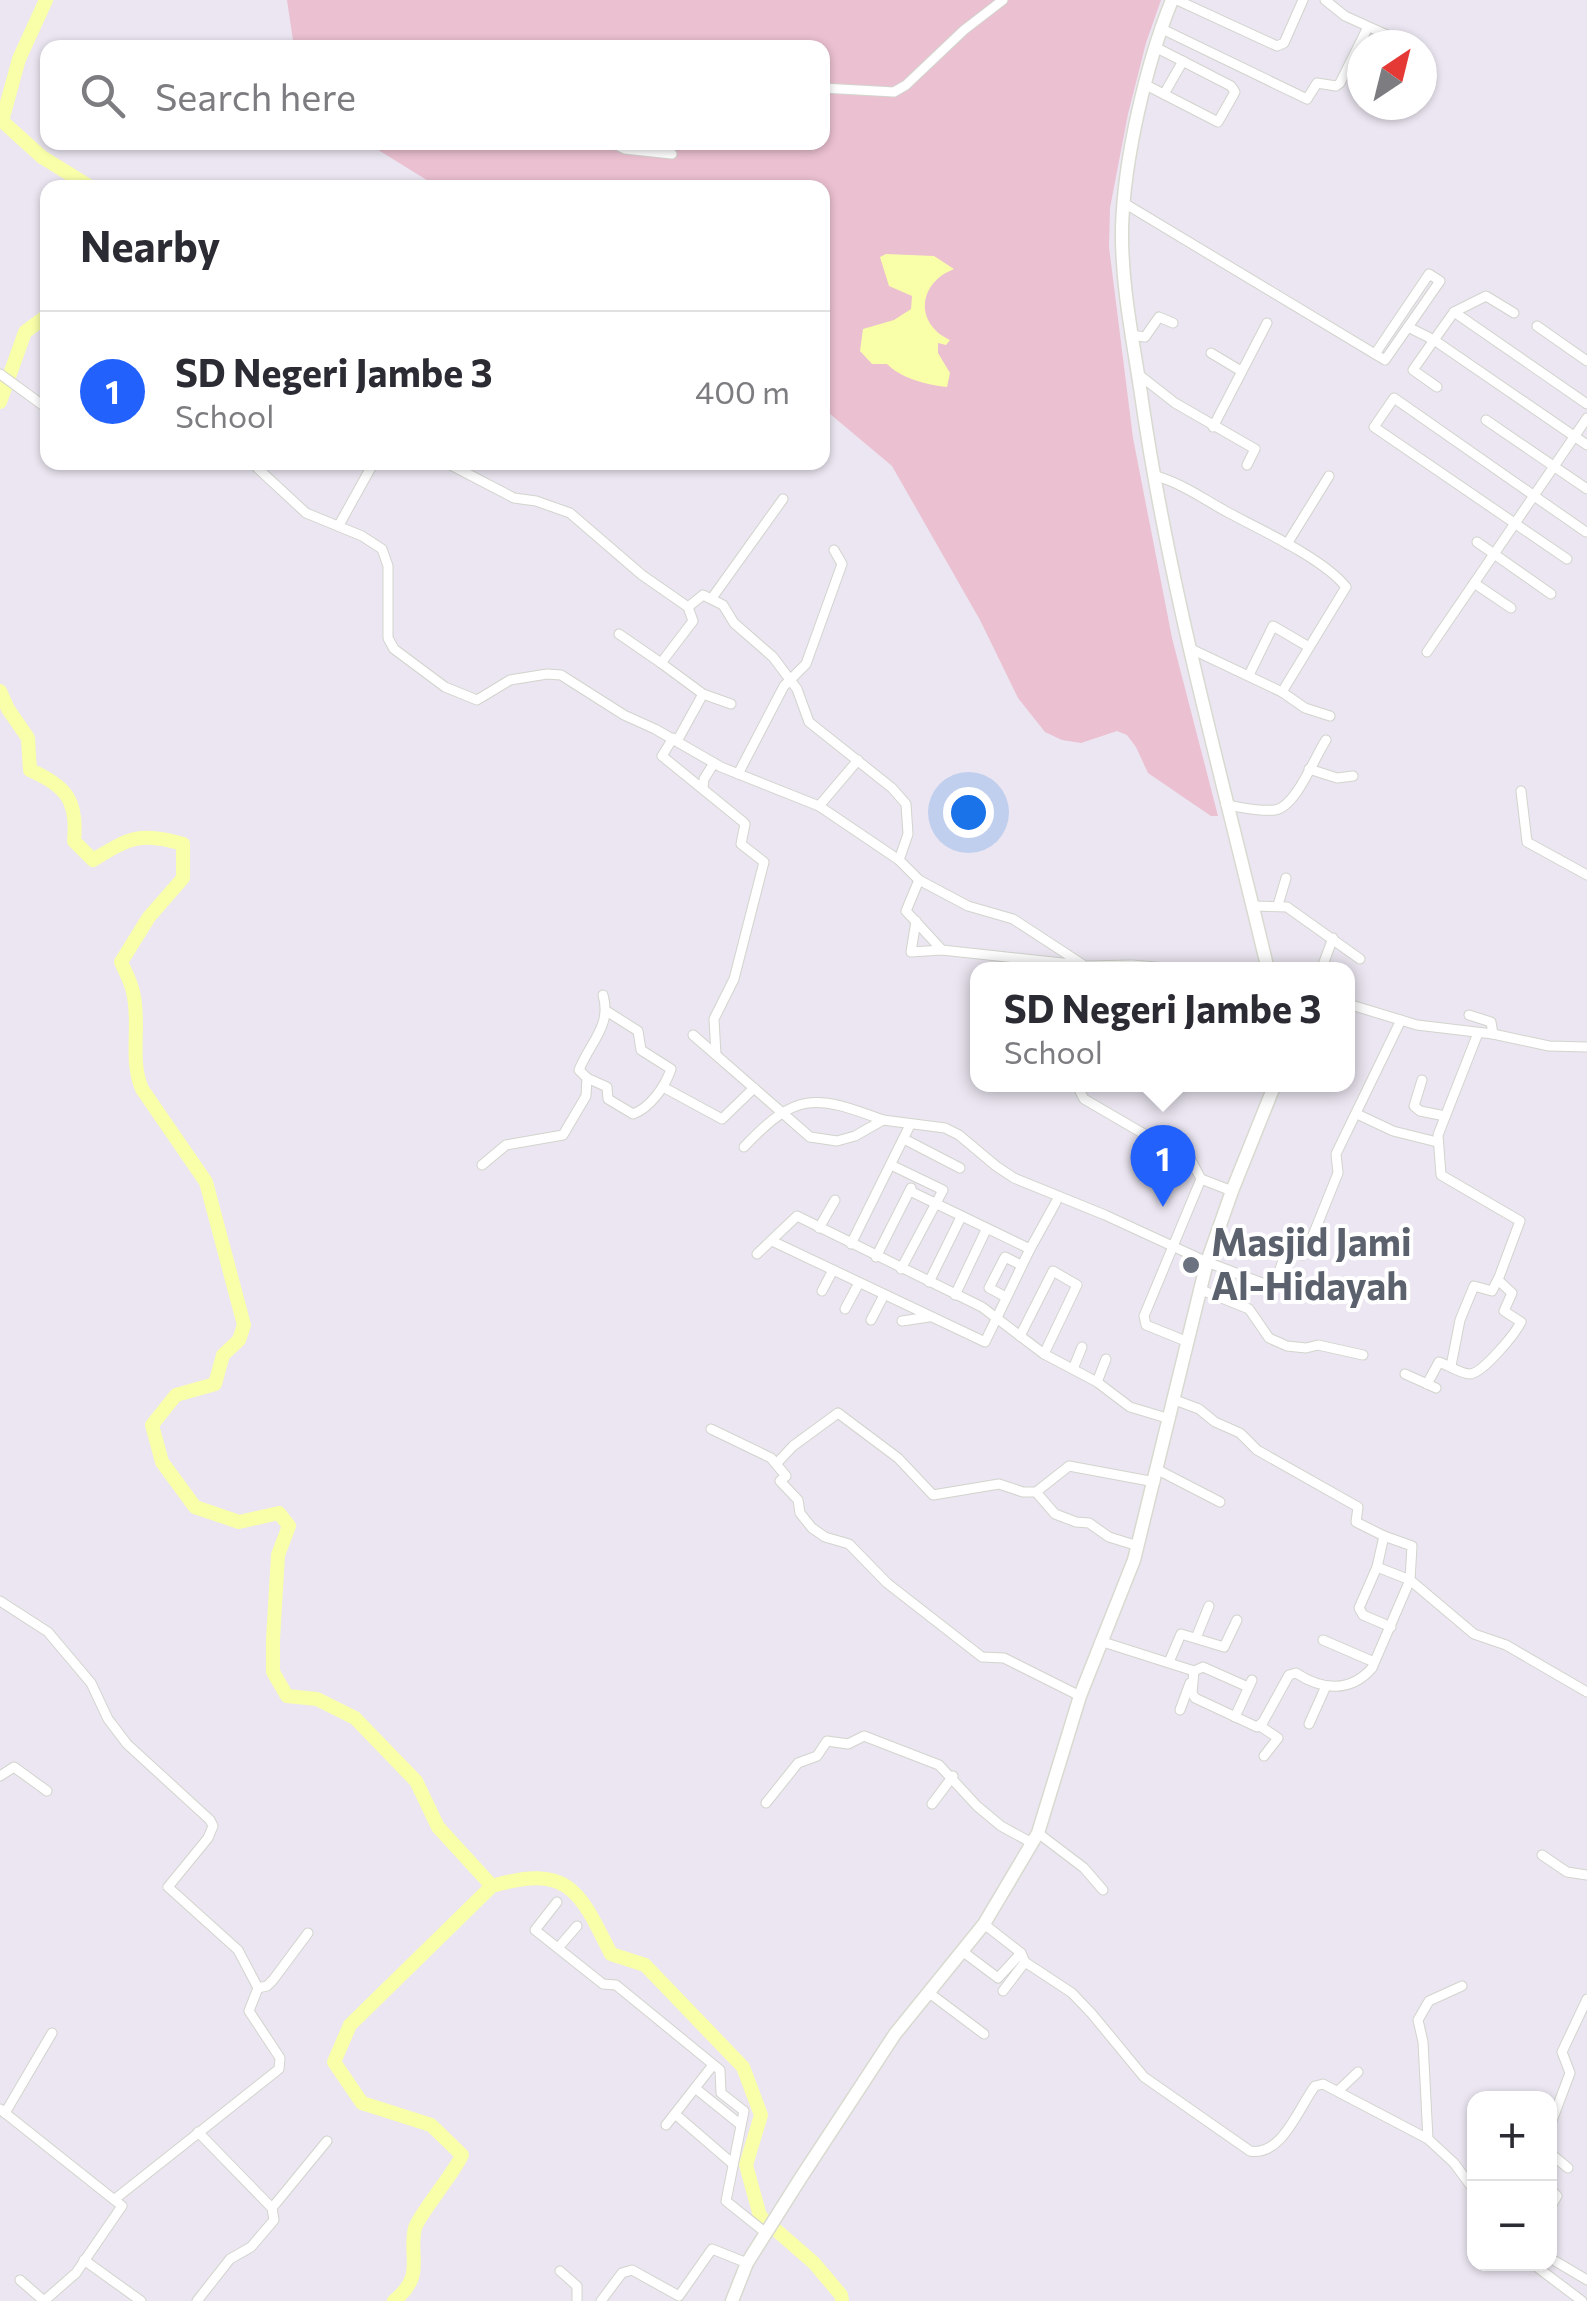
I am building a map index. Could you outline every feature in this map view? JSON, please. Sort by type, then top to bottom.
[{"type":"street","points":[[830,89],[894,92],[1004,0]]},
{"type":"street","points":[[1266,962],[1189,648],[1153,475],[1130,335],[1122,257],[1124,203],[1155,47],[1174,0],[1277,46],[1284,43],[1304,0]]},
{"type":"street","points":[[1325,0],[1373,30]]},
{"type":"street","points":[[1160,28],[1306,99],[1317,82],[1333,86],[1340,83],[1368,28]]},
{"type":"street","points":[[1146,85],[1220,121],[1234,88],[1155,47]]},
{"type":"street","points":[[1164,94],[1183,61]]},
{"type":"street","points":[[634,150],[672,154]]},
{"type":"street","points":[[1124,203],[1375,354],[1386,360],[1440,281],[1429,274],[1375,354]]},
{"type":"street","points":[[1438,386],[1414,370],[1454,312],[1486,296],[1514,313]]},
{"type":"street","points":[[1454,312],[1587,404]]},
{"type":"street","points":[[1130,335],[1145,337],[1160,317],[1172,323]]},
{"type":"street","points":[[1214,427],[1267,323]]},
{"type":"street","points":[[1537,326],[1587,361]]},
{"type":"street","points":[[1408,327],[1434,340],[1580,440]]},
{"type":"street","points":[[1211,352],[1240,372]]},
{"type":"street","points":[[0,374],[40,403]]},
{"type":"street","points":[[1138,374],[1175,403],[1255,449],[1246,464]]},
{"type":"street","points":[[1566,559],[1514,527],[1374,427],[1394,398],[1586,532]]},
{"type":"street","points":[[1580,440],[1587,418]]},
{"type":"street","points":[[1486,420],[1587,489]]},
{"type":"street","points":[[1426,652],[1587,426]]},
{"type":"street","points":[[260,470],[306,513],[376,544],[387,556],[388,638],[398,655],[445,688],[478,700],[506,682],[553,674],[714,763],[820,806],[899,860],[919,880],[968,906],[1013,919],[1079,962]]},
{"type":"street","points":[[339,525],[370,470]]},
{"type":"street","points":[[460,470],[514,498],[536,500],[570,514],[642,575],[688,607],[693,622],[662,663]]},
{"type":"street","points":[[1153,475],[1180,484],[1287,544],[1346,586],[1282,692]]},
{"type":"street","points":[[1287,544],[1329,476]]},
{"type":"street","points":[[712,598],[783,498]]},
{"type":"street","points":[[1478,542],[1552,594]]},
{"type":"street","points":[[738,774],[784,686],[808,659],[841,568],[834,550]]},
{"type":"street","points":[[1474,582],[1511,608]]},
{"type":"street","points":[[688,607],[698,597],[712,598],[723,605],[738,627],[764,647],[790,680],[809,722],[906,804],[908,834],[899,860]]},
{"type":"street","points":[[1249,675],[1273,626],[1308,648]]},
{"type":"street","points":[[619,634],[703,694],[731,704]]},
{"type":"street","points":[[1189,648],[1282,692],[1305,708],[1330,716]]},
{"type":"street","points":[[703,694],[662,756],[745,824],[741,844],[764,862],[734,979],[714,1019],[716,1055]]},
{"type":"street","points":[[1226,805],[1282,808],[1299,788],[1326,740]]},
{"type":"street","points":[[820,806],[858,760]]},
{"type":"street","points":[[703,788],[714,763]]},
{"type":"street","points":[[1309,769],[1337,778],[1353,776]]},
{"type":"street","points":[[1521,791],[1527,842],[1587,875]]},
{"type":"street","points":[[1278,905],[1286,878]]},
{"type":"street","points":[[919,880],[906,907],[942,950]]},
{"type":"street","points":[[1253,906],[1278,905],[1295,912],[1360,959]]},
{"type":"street","points":[[916,921],[912,952],[942,950],[1041,962]]},
{"type":"street","points":[[1324,962],[1332,938]]},
{"type":"street","points":[[985,962],[986,957]]},
{"type":"street","points":[[604,996],[608,1012],[579,1067],[580,1073],[607,1087],[608,1099],[632,1114],[642,1110],[663,1087],[670,1067],[641,1050],[638,1032],[608,1012]]},
{"type":"street","points":[[1355,1006],[1401,1020],[1549,1046],[1587,1047]]},
{"type":"street","points":[[1470,1016],[1490,1022],[1493,1034]]},
{"type":"street","points":[[744,1147],[780,1112],[820,1101],[835,1102],[883,1120],[945,1128],[1014,1178],[1270,1286],[1286,1252],[1303,1256],[1338,1173],[1336,1154],[1401,1020]]},
{"type":"street","points":[[1451,1366],[1460,1320],[1474,1286],[1492,1292],[1520,1221],[1442,1177],[1437,1142],[1478,1033]]},
{"type":"street","points":[[693,1035],[706,1042],[706,1049],[810,1136],[837,1140],[855,1136],[883,1120]]},
{"type":"street","points":[[482,1165],[506,1145],[563,1136],[586,1096],[587,1078]]},
{"type":"street","points":[[1422,1080],[1415,1108],[1445,1116]]},
{"type":"street","points":[[663,1087],[722,1119],[754,1088]]},
{"type":"street","points":[[1080,1092],[1084,1099],[1192,1162],[1200,1179],[1232,1190]]},
{"type":"street","points":[[732,2301],[747,2263],[895,2034],[984,1924],[1035,1838],[1080,1696],[1138,1546],[1207,1262],[1272,1092]]},
{"type":"street","points":[[1357,1114],[1393,1132],[1437,1142]]},
{"type":"street","points":[[851,1244],[910,1125]]},
{"type":"street","points":[[904,1139],[960,1168]]},
{"type":"street","points":[[891,1165],[942,1190],[902,1269]]},
{"type":"street","points":[[876,1257],[916,1177]]},
{"type":"street","points":[[1188,1342],[1156,1331],[1144,1321],[1200,1179]]},
{"type":"street","points":[[910,1191],[1030,1249]]},
{"type":"street","points":[[819,1228],[836,1200]]},
{"type":"street","points":[[772,1241],[985,1342],[1056,1202]]},
{"type":"street","points":[[758,1254],[796,1216],[996,1315],[1044,1354],[1097,1382],[1130,1407],[1171,1418]]},
{"type":"street","points":[[929,1282],[961,1217]]},
{"type":"street","points":[[956,1295],[986,1230]]},
{"type":"street","points":[[1006,1297],[989,1288],[1005,1257],[1021,1265]]},
{"type":"street","points":[[822,1291],[832,1270]]},
{"type":"street","points":[[1020,1336],[1053,1271],[1078,1285],[1044,1354]]},
{"type":"street","points":[[1404,1374],[1432,1386],[1438,1362],[1468,1374],[1476,1373],[1504,1348],[1521,1324],[1520,1319],[1504,1311],[1512,1293],[1498,1279]]},
{"type":"street","points":[[845,1308],[859,1283]]},
{"type":"street","points":[[1199,1289],[1249,1309],[1269,1338],[1286,1346],[1318,1345],[1362,1355]]},
{"type":"street","points":[[871,1320],[884,1295]]},
{"type":"street","points":[[909,1307],[899,1326],[928,1317]]},
{"type":"street","points":[[1072,1368],[1082,1348]]},
{"type":"street","points":[[1097,1382],[1106,1359]]},
{"type":"street","points":[[1175,1400],[1199,1409],[1215,1422],[1243,1435],[1257,1450],[1356,1506],[1358,1524],[1412,1546],[1410,1580],[1368,1672],[1343,1686],[1326,1686],[1296,1673],[1289,1675],[1260,1726]]},
{"type":"street","points":[[777,1464],[793,1446],[838,1413],[898,1458],[932,1495],[1000,1484],[1036,1492],[1055,1514],[1089,1522],[1109,1536],[1138,1546]]},
{"type":"street","points":[[711,1428],[758,1450],[777,1464],[786,1476],[780,1481],[798,1500],[800,1513],[812,1528],[825,1537],[849,1544],[886,1584],[982,1657],[1004,1658],[1080,1696]]},
{"type":"street","points":[[1036,1492],[1069,1466],[1156,1476],[1220,1502]]},
{"type":"street","points":[[1384,1536],[1377,1567],[1358,1608],[1363,1615],[1391,1627]]},
{"type":"street","points":[[1377,1567],[1410,1580],[1474,1634],[1506,1645],[1587,1692]]},
{"type":"street","points":[[0,1601],[48,1632],[91,1683],[108,1719],[127,1744],[210,1820],[213,1826],[208,1838],[168,1887],[238,1950],[258,1988]]},
{"type":"street","points":[[1196,1638],[1209,1606]]},
{"type":"street","points":[[1169,1662],[1180,1634],[1224,1648],[1237,1620]]},
{"type":"street","points":[[1323,1640],[1374,1662]]},
{"type":"street","points":[[1100,1642],[1194,1670],[1203,1667],[1250,1683],[1235,1717]]},
{"type":"street","points":[[1180,1710],[1194,1670]]},
{"type":"street","points":[[1194,1670],[1195,1698],[1278,1738],[1264,1756]]},
{"type":"street","points":[[1309,1724],[1326,1686]]},
{"type":"street","points":[[766,1802],[798,1763],[817,1756],[826,1742],[848,1744],[861,1736],[940,1765],[1001,1826],[1035,1838],[1084,1868],[1102,1890]]},
{"type":"street","points":[[0,1776],[14,1767],[47,1792]]},
{"type":"street","points":[[932,1804],[953,1776]]},
{"type":"street","points":[[1542,1854],[1567,1872],[1587,1875]]},
{"type":"street","points":[[558,1902],[536,1930],[603,1984],[616,1985],[720,2070],[720,2094],[744,2111],[726,2201],[767,2231]]},
{"type":"street","points":[[984,1924],[1072,1994],[1144,2077],[1250,2151],[1265,2151],[1278,2141],[1315,2086],[1323,2084],[1428,2139],[1467,2181]]},
{"type":"street","points":[[558,1948],[577,1926]]},
{"type":"street","points":[[258,1988],[273,1980],[308,1933]]},
{"type":"street","points":[[962,1951],[998,1978],[1023,1958]]},
{"type":"street","points":[[1003,1991],[1023,1958]]},
{"type":"street","points":[[1428,2139],[1423,2042],[1418,2020],[1430,2001],[1462,1986]]},
{"type":"street","points":[[116,2199],[281,2064],[248,2012],[258,1988]]},
{"type":"street","points":[[928,1992],[984,2034]]},
{"type":"street","points":[[1557,2107],[1570,2073],[1562,2052],[1587,1999]]},
{"type":"street","points":[[20,2280],[44,2301],[76,2273],[122,2210],[116,2199],[2,2111],[52,2033]]},
{"type":"street","points":[[666,2125],[714,2065]]},
{"type":"street","points":[[1338,2092],[1358,2072]]},
{"type":"street","points":[[695,2088],[741,2126]]},
{"type":"street","points":[[675,2114],[734,2164]]},
{"type":"street","points":[[198,2132],[272,2208]]},
{"type":"street","points":[[198,2301],[230,2259],[251,2247],[272,2225],[272,2208],[327,2140]]},
{"type":"street","points":[[1557,2159],[1568,2168]]},
{"type":"street","points":[[601,2301],[622,2273],[632,2270],[679,2296],[712,2250],[747,2263]]},
{"type":"street","points":[[84,2260],[141,2301]]},
{"type":"street","points":[[1557,2261],[1587,2280]]},
{"type":"street","points":[[560,2271],[576,2286],[577,2301]]},
{"type":"street","points":[[1542,2271],[1582,2301]]},
{"type":"shaded area","points":[[287,0],[1161,0],[1128,114],[1110,208],[1109,247],[1133,438],[1172,638],[1218,816],[1211,816],[1148,773],[1127,735],[1117,731],[1081,743],[1045,732],[1018,698],[980,620],[892,466],[830,414],[830,180],[427,180],[378,150],[830,150],[830,40],[293,40]]},
{"type":"shaded area","points":[[934,256],[954,269],[933,284],[925,303],[930,324],[950,340],[946,345],[938,343],[938,353],[950,373],[947,387],[914,380],[887,364],[872,364],[860,351],[863,329],[894,320],[911,309],[912,296],[889,286],[880,257]]},
{"type":"waterway","points":[[46,0],[19,59],[2,121],[42,157],[79,180]]},
{"type":"waterway","points":[[0,402],[25,332],[40,321]]},
{"type":"waterway","points":[[0,691],[28,738],[30,770],[53,782],[67,796],[74,815],[74,841],[93,860],[136,839],[156,838],[183,844],[183,878],[149,917],[121,962],[135,1004],[138,1078],[206,1182],[244,1325],[239,1340],[223,1355],[215,1384],[176,1395],[152,1425],[162,1462],[195,1507],[239,1522],[279,1513],[289,1526],[278,1555],[273,1672],[287,1696],[317,1699],[355,1718],[416,1781],[438,1827],[492,1886]]},
{"type":"waterway","points":[[394,2301],[413,2274],[415,2228],[462,2155],[431,2125],[362,2103],[334,2062],[350,2025],[492,1886],[539,1878],[555,1881],[580,1899],[611,1954],[645,1965],[743,2067],[761,2115],[746,2165],[760,2216],[814,2263],[842,2301]]},
{"type":"place","name":"SD Negeri Jambe 3","points":[[1163,1207]]},
{"type":"place","name":"Masjid Jami Al-Hidayah","points":[[1191,1265]]}]
